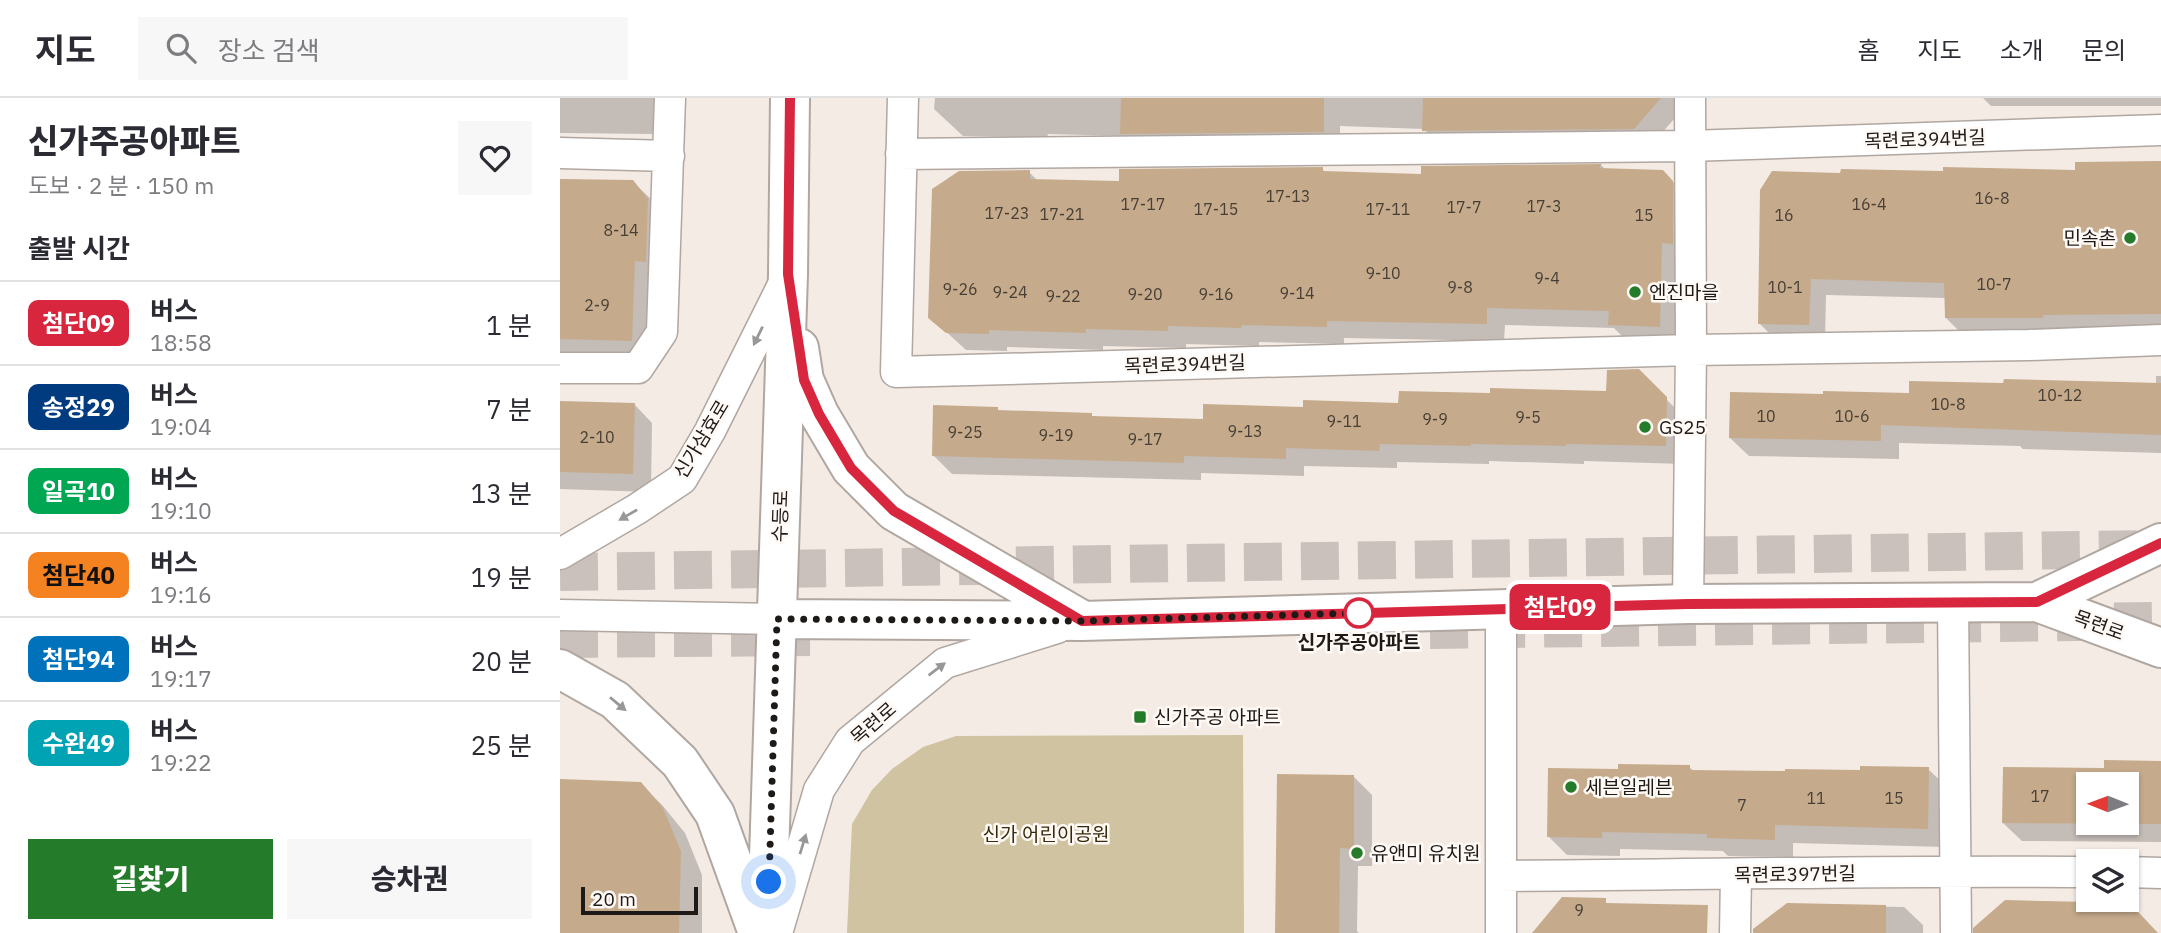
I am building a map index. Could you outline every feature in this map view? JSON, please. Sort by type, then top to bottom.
[{"type":"street","points":[[560,368],[638,368],[662,332],[670,98]]},
{"type":"street","name":"수등로","points":[[769,933],[769,844],[788,274],[790,98]]},
{"type":"street","name":"목련로394번길","points":[[903,98],[896,372],[2161,340]]},
{"type":"street","points":[[1688,604],[1690,98]]},
{"type":"street","name":"목련로394번길","points":[[901,154],[1689,146],[2161,131]]},
{"type":"street","points":[[560,153],[669,156]]},
{"type":"street","points":[[788,274],[804,380],[819,414],[851,468],[894,511],[1082,621]]},
{"type":"street","name":"신가삼효로","points":[[560,554],[682,479],[710,431],[788,274]]},
{"type":"street","name":"목련로","points":[[2037,602],[2161,542]]},
{"type":"street","points":[[1953,601],[1956,933]]},
{"type":"street","name":"목련로","points":[[777,619],[1082,621],[1688,604],[2037,602],[2161,648]]},
{"type":"street","points":[[1501,609],[1501,933]]},
{"type":"street","points":[[560,615],[777,619]]},
{"type":"street","name":"목련로","points":[[777,933],[819,790],[850,741],[945,663],[1082,621]]},
{"type":"street","points":[[560,669],[615,700],[680,762],[715,814],[758,933]]},
{"type":"street","name":"목련로397번길","points":[[1502,876],[2076,872]]},
{"type":"street","points":[[2139,873],[2161,873]]},
{"type":"street","points":[[1735,933],[1736,875]]},
{"type":"green space","name":"신가 어린이공원","points":[[1243,735],[1244,933],[847,933],[852,824],[872,790],[892,769],[923,747],[956,736]]},
{"type":"building","points":[[1121,98],[1324,98],[1324,132],[1120,134]]},
{"type":"building","points":[[1423,98],[1661,98],[1634,129],[1422,131]]},
{"type":"building","points":[[2161,161],[2161,314],[1945,318],[1944,283],[1811,279],[1809,325],[1758,324],[1760,190],[1772,171],[1943,171],[1943,167],[2075,170],[2075,162]]},
{"type":"building","points":[[1602,164],[1599,168],[1663,170],[1673,181],[1673,244],[1662,243],[1660,327],[1608,325],[1609,311],[1487,308],[1487,324],[1327,321],[1327,327],[1168,326],[1168,331],[1086,329],[1086,333],[989,330],[989,334],[946,333],[928,318],[932,189],[959,171],[1030,170],[1030,179],[1119,181],[1119,169],[1323,167],[1323,171],[1421,174],[1421,166]]},
{"type":"building","points":[[560,179],[633,180],[648,199],[646,262],[635,261],[632,341],[560,339]]},
{"type":"building","points":[[1639,369],[1667,397],[1666,446],[1380,444],[1379,451],[1286,448],[1286,459],[1184,456],[1184,463],[932,456],[933,405],[1092,413],[1092,416],[1203,419],[1203,404],[1303,407],[1303,400],[1398,403],[1399,391],[1490,393],[1490,388],[1606,391],[1607,370]]},
{"type":"building","points":[[2004,379],[2161,383],[2161,435],[1881,425],[1881,441],[1729,438],[1730,392],[1909,393],[1909,381],[2003,383]]},
{"type":"building","points":[[560,401],[635,403],[633,474],[560,472]]},
{"type":"building","points":[[2104,760],[2161,761],[2161,824],[2139,824],[2139,772],[2076,772],[2076,823],[2002,823],[2003,767],[2104,768]]},
{"type":"building","points":[[1618,764],[1690,765],[1690,770],[1785,771],[1860,770],[1860,766],[1929,767],[1928,829],[1775,825],[1775,840],[1707,838],[1707,834],[1602,832],[1602,838],[1547,837],[1548,768],[1618,769]]},
{"type":"building","points":[[1277,774],[1354,775],[1354,849],[1340,848],[1339,933],[1275,933]]},
{"type":"building","points":[[560,779],[641,782],[663,808],[681,851],[679,933],[560,933]]},
{"type":"building","points":[[1562,897],[1606,898],[1606,903],[1708,905],[1707,933],[1532,933]]},
{"type":"building","points":[[2005,900],[2076,902],[2076,912],[2138,912],[2158,933],[1973,933],[1973,928]]},
{"type":"building","points":[[1787,903],[1886,905],[1886,933],[1753,933],[1753,929]]},
{"type":"tunnel","points":[[560,572],[2152,549]]},
{"type":"tunnel","points":[[1430,630],[2161,621]]},
{"type":"tunnel","points":[[560,639],[810,637]]},
{"type":"bus line","name":"첨단09","points":[[790,98],[788,274],[804,380],[819,414],[851,468],[894,511],[1082,621],[1688,604],[2037,602],[2161,543]]},
{"type":"place","name":"민속촌","points":[[2130,238]]},
{"type":"place","name":"엔진마을","points":[[1635,292]]},
{"type":"place","name":"GS25","points":[[1645,427]]},
{"type":"place","name":"신가주공아파트","points":[[1359,613]]},
{"type":"place","name":"신가주공 아파트","points":[[1140,717]]},
{"type":"place","name":"세븐일레븐","points":[[1571,787]]},
{"type":"place","name":"유앤미 유치원","points":[[1357,853]]},
{"type":"route","points":[[769,882],[777,619],[1082,621],[1359,613]]}]
